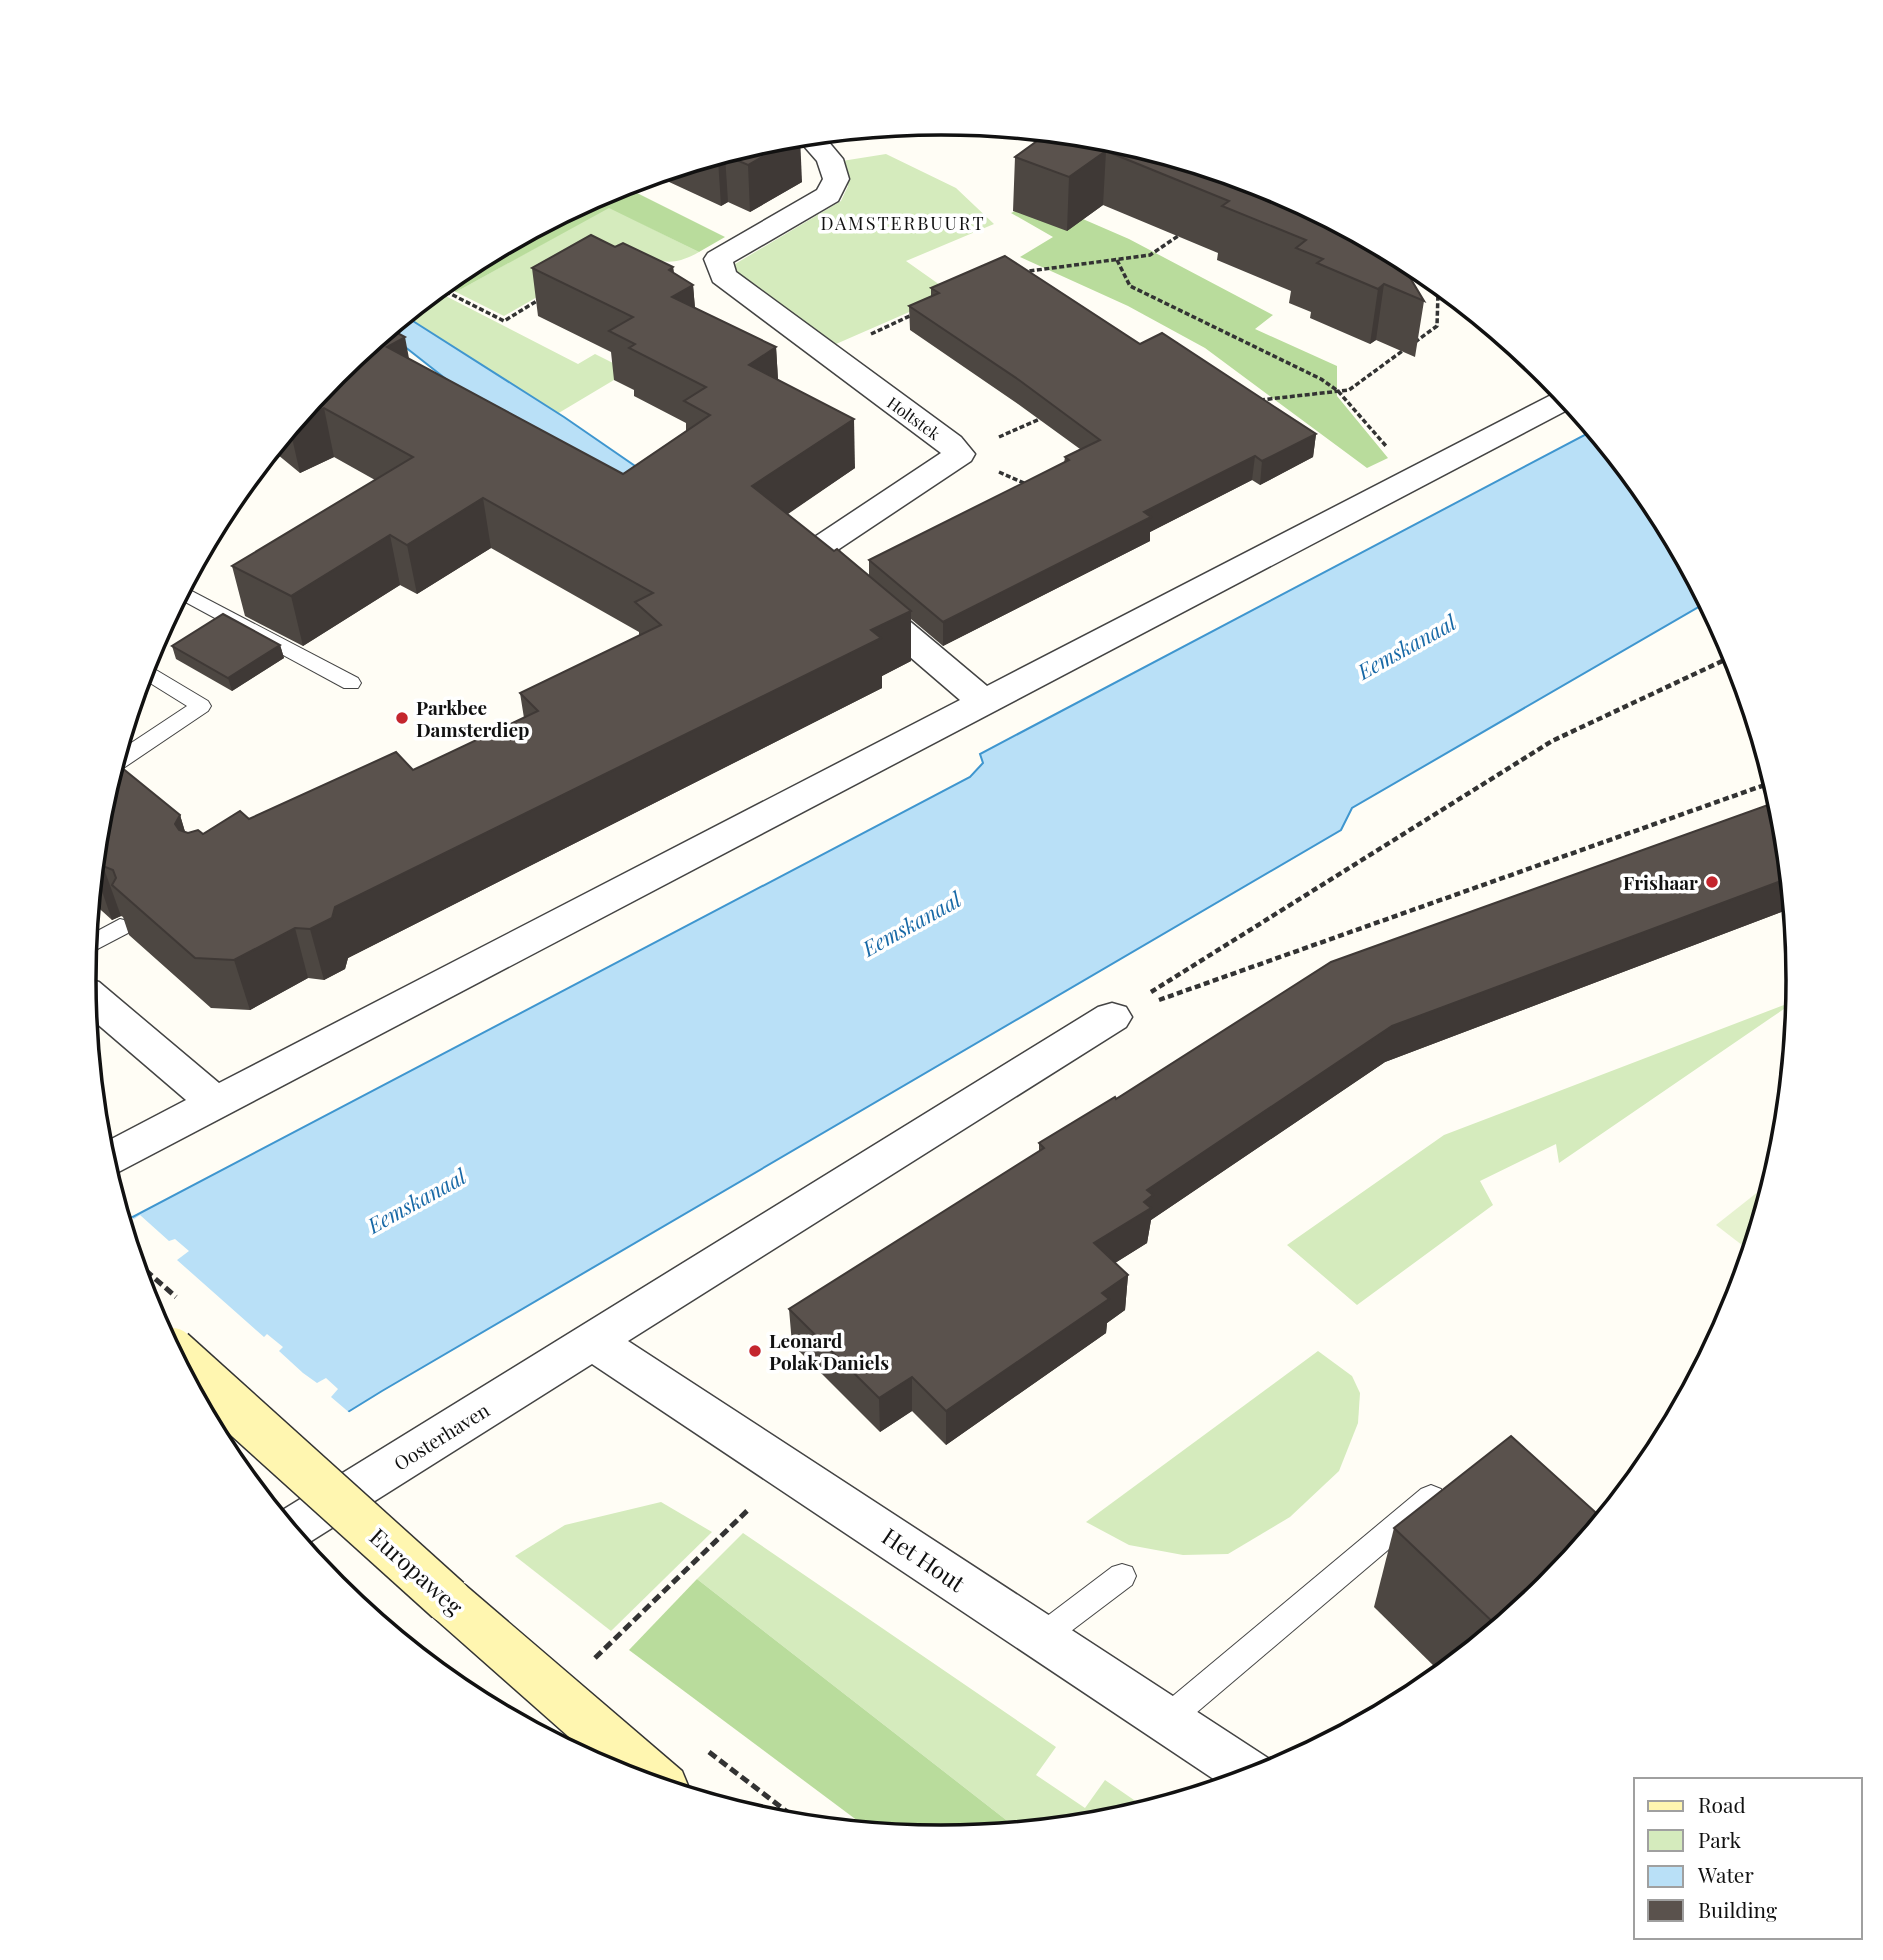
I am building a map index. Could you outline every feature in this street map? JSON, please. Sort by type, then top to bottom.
[{"type":"main road","name":"Europaweg","points":[[190,1367],[448,1600],[644,1770]]},
{"type":"street","name":"Holtstek","points":[[817,144],[830,159],[836,180],[828,195],[718,259],[723,276],[960,454],[824,545],[821,564],[983,701]]},
{"type":"street","points":[[115,1157],[983,701],[1558,403]]},
{"type":"street","points":[[97,1002],[215,1102]]},
{"type":"street","points":[[594,1342],[1112,1017]]},
{"type":"street","name":"Het Hout","points":[[594,1342],[791,1468],[1040,1638],[1242,1770]]},
{"type":"street","name":"Oosterhaven","points":[[296,1525],[594,1342]]},
{"type":"lane","points":[[188,596],[351,683]]},
{"type":"lane","points":[[126,756],[201,706],[154,676]]},
{"type":"lane","points":[[97,941],[120,927]]},
{"type":"lane","points":[[1166,1720],[1431,1497]]},
{"type":"lane","points":[[1040,1638],[1122,1576]]},
{"type":"path","points":[[1013,273],[1150,254],[1182,233]]},
{"type":"path","points":[[1117,260],[1130,286],[1321,379],[1338,391],[1392,454],[1422,474]]},
{"type":"path","points":[[449,293],[504,321],[540,300]]},
{"type":"path","points":[[1257,401],[1349,390],[1437,326],[1438,296]]},
{"type":"path","points":[[829,353],[914,314]]},
{"type":"path","points":[[960,454],[1049,416]]},
{"type":"path","points":[[960,454],[1035,488]]},
{"type":"path","points":[[1112,1017],[1552,741],[1723,660]]},
{"type":"path","points":[[1112,1017],[1764,785]]},
{"type":"path","points":[[591,1662],[791,1468]]},
{"type":"green space","points":[[886,154],[956,188],[994,224],[906,261],[940,285],[978,282],[836,344],[736,272],[735,264],[841,201],[848,186],[842,161]]},
{"type":"green space","points":[[636,192],[725,237],[699,252],[609,208],[456,292],[453,290],[519,248],[568,222]]},
{"type":"green space","points":[[1039,200],[1129,239],[1273,315],[1255,329],[1337,366],[1337,396],[1388,458],[1367,468],[1205,348],[1128,306],[1020,257],[1053,237],[1011,213]]},
{"type":"green space","points":[[609,207],[699,252],[670,262],[654,259],[626,246],[504,316],[456,292]]},
{"type":"green space","points":[[445,296],[578,364],[595,354],[629,371],[557,414],[413,321]]},
{"type":"green space","points":[[1786,1004],[1786,1008],[1559,1163],[1556,1144],[1480,1181],[1493,1205],[1357,1305],[1287,1245],[1444,1135]]},
{"type":"green space","points":[[1760,1190],[1744,1246],[1716,1225]]},
{"type":"green space","points":[[1318,1351],[1352,1376],[1360,1393],[1358,1423],[1339,1471],[1290,1517],[1228,1554],[1183,1555],[1129,1545],[1086,1522]]},
{"type":"green space","points":[[661,1502],[712,1532],[611,1631],[515,1556],[565,1525]]},
{"type":"green space","points":[[743,1533],[1056,1747],[1036,1775],[1085,1808],[1105,1780],[1136,1802],[1052,1818],[1009,1822],[697,1579]]},
{"type":"green space","points":[[697,1579],[1009,1822],[942,1825],[857,1820],[629,1650]]},
{"type":"water","points":[[413,321],[564,417],[731,532],[516,434],[393,337]]},
{"type":"water","name":"Eemskanaal","points":[[1586,434],[1644,510],[1674,557],[1700,606],[1352,808],[1341,830],[382,1391],[253,1470],[209,1403],[183,1354],[141,1252],[131,1218],[970,777],[983,763],[980,754]]},
{"type":"pier","points":[[140,1215],[169,1241],[175,1239],[189,1251],[177,1260],[264,1337],[267,1334],[283,1347],[279,1351],[303,1373],[317,1383],[326,1378],[338,1389],[331,1397],[351,1414],[255,1473],[209,1403],[183,1354],[141,1252],[130,1216],[134,1219]]},
{"type":"building","points":[[1037,141],[1106,151],[1069,177],[1015,157]]},
{"type":"building","points":[[1106,151],[1213,180],[1265,199],[1315,222],[1409,276],[1424,301],[1384,284],[1378,289],[1317,263],[1323,259],[1296,248],[1306,240],[1222,206],[1229,201]]},
{"type":"building","points":[[769,153],[748,165],[738,160]]},
{"type":"building","points":[[591,235],[615,247],[623,243],[673,267],[669,270],[693,285],[672,297],[776,347],[749,365],[854,419],[752,486],[834,551],[837,549],[911,611],[871,630],[881,638],[335,907],[332,918],[310,929],[295,928],[234,960],[195,958],[112,885],[116,878],[113,870],[104,866],[123,769],[180,815],[175,824],[179,830],[188,833],[198,830],[203,834],[240,811],[249,819],[396,752],[413,770],[538,711],[520,693],[661,625],[635,602],[653,593],[483,498],[407,545],[390,535],[291,596],[232,566],[413,457],[324,408],[317,411],[344,382],[398,333],[405,337],[387,347],[623,474],[710,415],[684,401],[706,387],[629,348],[635,344],[609,331],[633,317],[532,268]]},
{"type":"building","points":[[1005,256],[1140,344],[1162,333],[1316,434],[1262,461],[1255,456],[1213,477],[1144,512],[1151,517],[943,622],[869,560],[1069,460],[1065,457],[1100,440],[1019,380],[909,306],[939,293],[931,288]]},
{"type":"building","points":[[223,614],[280,645],[228,678],[172,646]]},
{"type":"building","points":[[1769,805],[1781,881],[1392,1026],[1147,1190],[1153,1195],[1144,1202],[1151,1208],[1094,1243],[1128,1275],[1102,1293],[1109,1299],[946,1411],[912,1377],[879,1398],[789,1309],[1044,1148],[1039,1143],[1115,1097],[1116,1099],[1331,962]]},
{"type":"building","points":[[1511,1436],[1597,1513],[1539,1578],[1492,1621],[1394,1528]]},
{"type":"place","name":"Parkbee Damsterdiep","points":[[402,718]]},
{"type":"place","name":"Frishaar","points":[[1712,882]]},
{"type":"place","name":"Leonard Polak Daniels","points":[[755,1351]]},
{"type":"district","name":"DAMSTERBUURT","points":[[903,223]]}]
